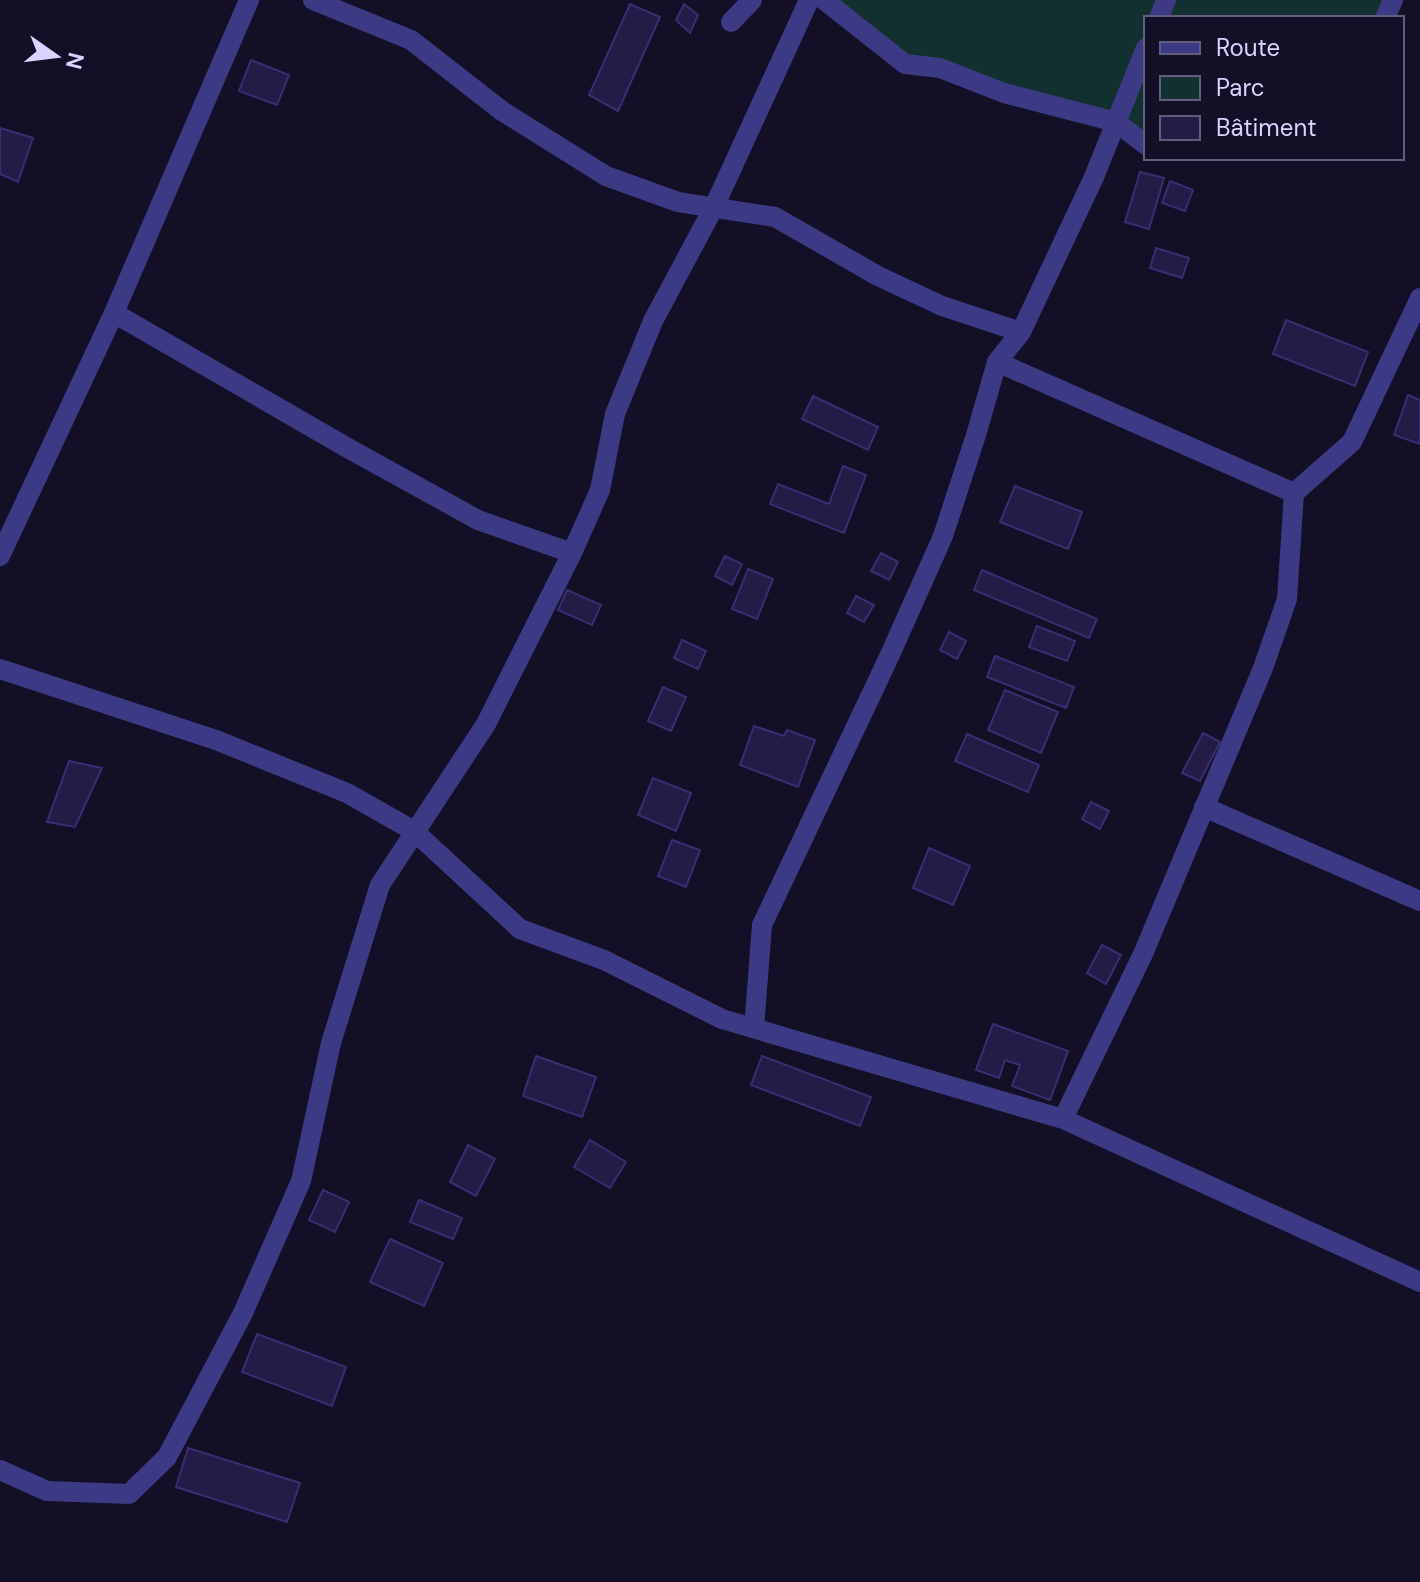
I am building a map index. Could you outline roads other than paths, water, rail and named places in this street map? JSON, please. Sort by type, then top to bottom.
[{"type":"street","points":[[0,556],[114,313],[249,0]]},
{"type":"street","points":[[313,0],[411,40],[502,111],[606,176],[678,202],[775,217],[891,282],[942,306],[1021,332]]},
{"type":"street","points":[[731,22],[752,0]]},
{"type":"street","points":[[0,1470],[47,1491],[129,1494],[167,1457],[243,1313],[301,1181],[331,1043],[380,885],[486,724],[572,553],[600,490],[615,414],[653,321],[714,207],[809,0]]},
{"type":"street","points":[[824,0],[905,64],[940,68],[1004,93],[1116,122],[1144,143]]},
{"type":"street","points":[[754,1028],[762,925],[943,536],[997,362],[1021,332],[1094,177],[1144,53]]},
{"type":"street","points":[[1063,1119],[1143,954],[1263,668],[1287,599],[1294,493],[1352,442],[1420,298]]},
{"type":"street","points":[[114,313],[478,520],[572,553]]},
{"type":"street","points":[[997,362],[1294,493]]},
{"type":"street","points":[[0,669],[216,740],[347,793],[414,831],[520,929],[604,960],[722,1019],[1063,1119],[1420,1282]]},
{"type":"street","points":[[1204,807],[1420,901]]}]
